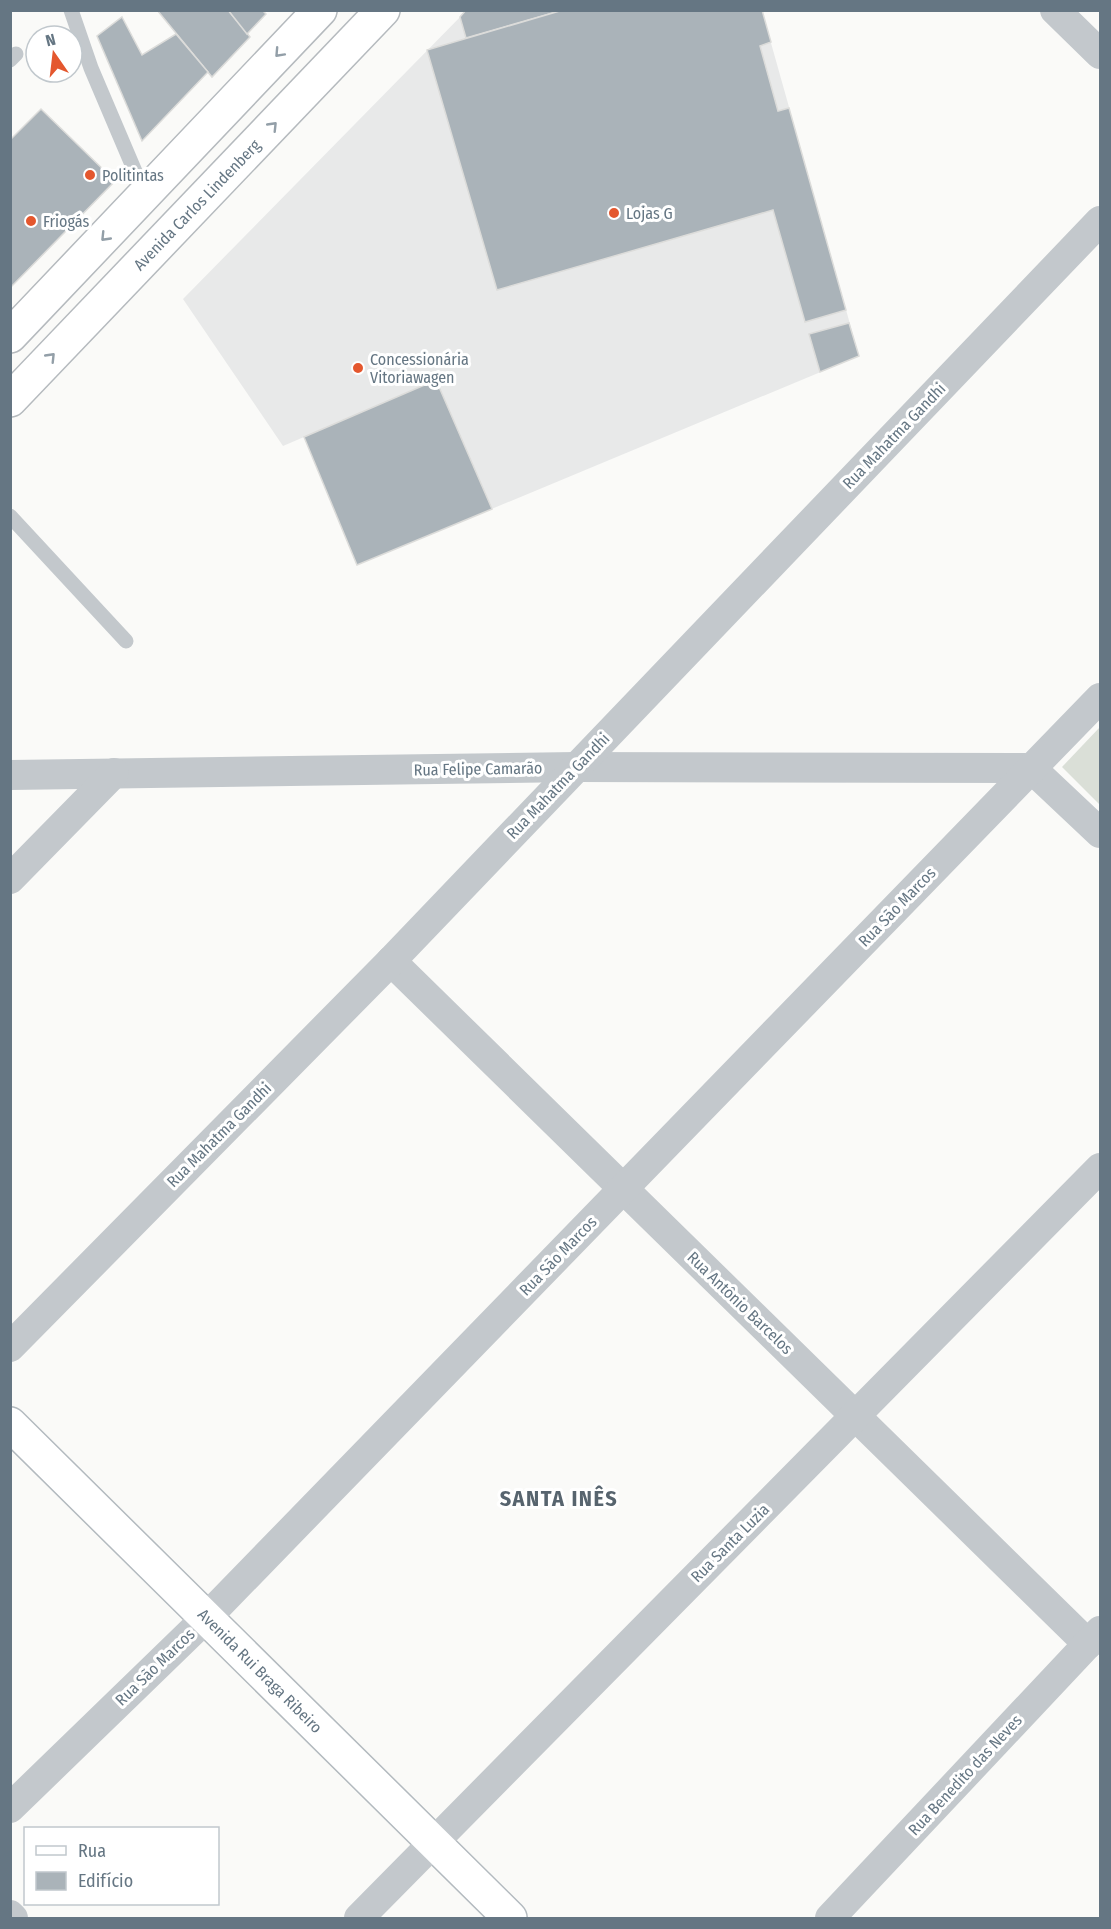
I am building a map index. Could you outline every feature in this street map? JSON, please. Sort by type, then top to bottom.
[{"type":"main road","points":[[10,336],[320,10]]},
{"type":"main road","name":"Avenida Carlos Lindenberg","points":[[10,400],[383,10]]},
{"type":"main road","name":"Avenida Rui Braga Ribeiro","points":[[10,1424],[510,1918]]},
{"type":"street","points":[[1055,10],[1097,43]]},
{"type":"street","name":"Rua Mahatma Gandhi","points":[[10,1347],[391,961],[1101,221]]},
{"type":"street","name":"Rua São Marcos","points":[[10,1808],[206,1617],[1101,698]]},
{"type":"street","name":"Rua Felipe Camarão","points":[[10,775],[576,768],[1031,768]]},
{"type":"street","points":[[1031,768],[1101,833]]},
{"type":"street","points":[[10,879],[114,773]]},
{"type":"street","name":"Rua Antônio Barcelos","points":[[391,961],[856,1417],[1094,1638]]},
{"type":"street","name":"Rua Santa Luzia","points":[[359,1918],[1101,1167]]},
{"type":"street","name":"Rua Benedito das Neves","points":[[830,1918],[1094,1638]]},
{"type":"lane","points":[[71,10],[91,68],[146,195]]},
{"type":"lane","points":[[10,516],[126,641]]},
{"type":"shaded area","name":"Lojas G","points":[[466,11],[762,11],[859,356],[357,565],[304,437],[283,446],[183,299]]},
{"type":"shaded area","points":[[1100,727],[1100,805],[1062,767]]},
{"type":"building","points":[[157,10],[228,10],[250,37],[212,77]]},
{"type":"building","points":[[228,10],[262,10],[266,14],[247,34]]},
{"type":"building","points":[[466,10],[563,10],[466,38],[460,17]]},
{"type":"building","points":[[563,10],[762,10],[771,42],[760,46],[778,111],[789,108],[846,310],[805,322],[773,210],[497,290],[427,50]]},
{"type":"building","points":[[122,17],[142,55],[176,34],[208,72],[142,141],[97,36]]},
{"type":"building","points":[[41,109],[115,181],[10,288],[10,140]]},
{"type":"building","points":[[849,323],[859,356],[820,372],[809,334]]},
{"type":"building","points":[[436,380],[492,509],[357,565],[304,437]]},
{"type":"place","name":"Politintas","points":[[90,175]]},
{"type":"place","name":"Lojas G","points":[[614,213]]},
{"type":"place","name":"Friogás","points":[[31,221]]},
{"type":"place","name":"Concessionária Vitoriawagen","points":[[358,368]]},
{"type":"district","name":"SANTA INÊS","points":[[559,1498]]}]
